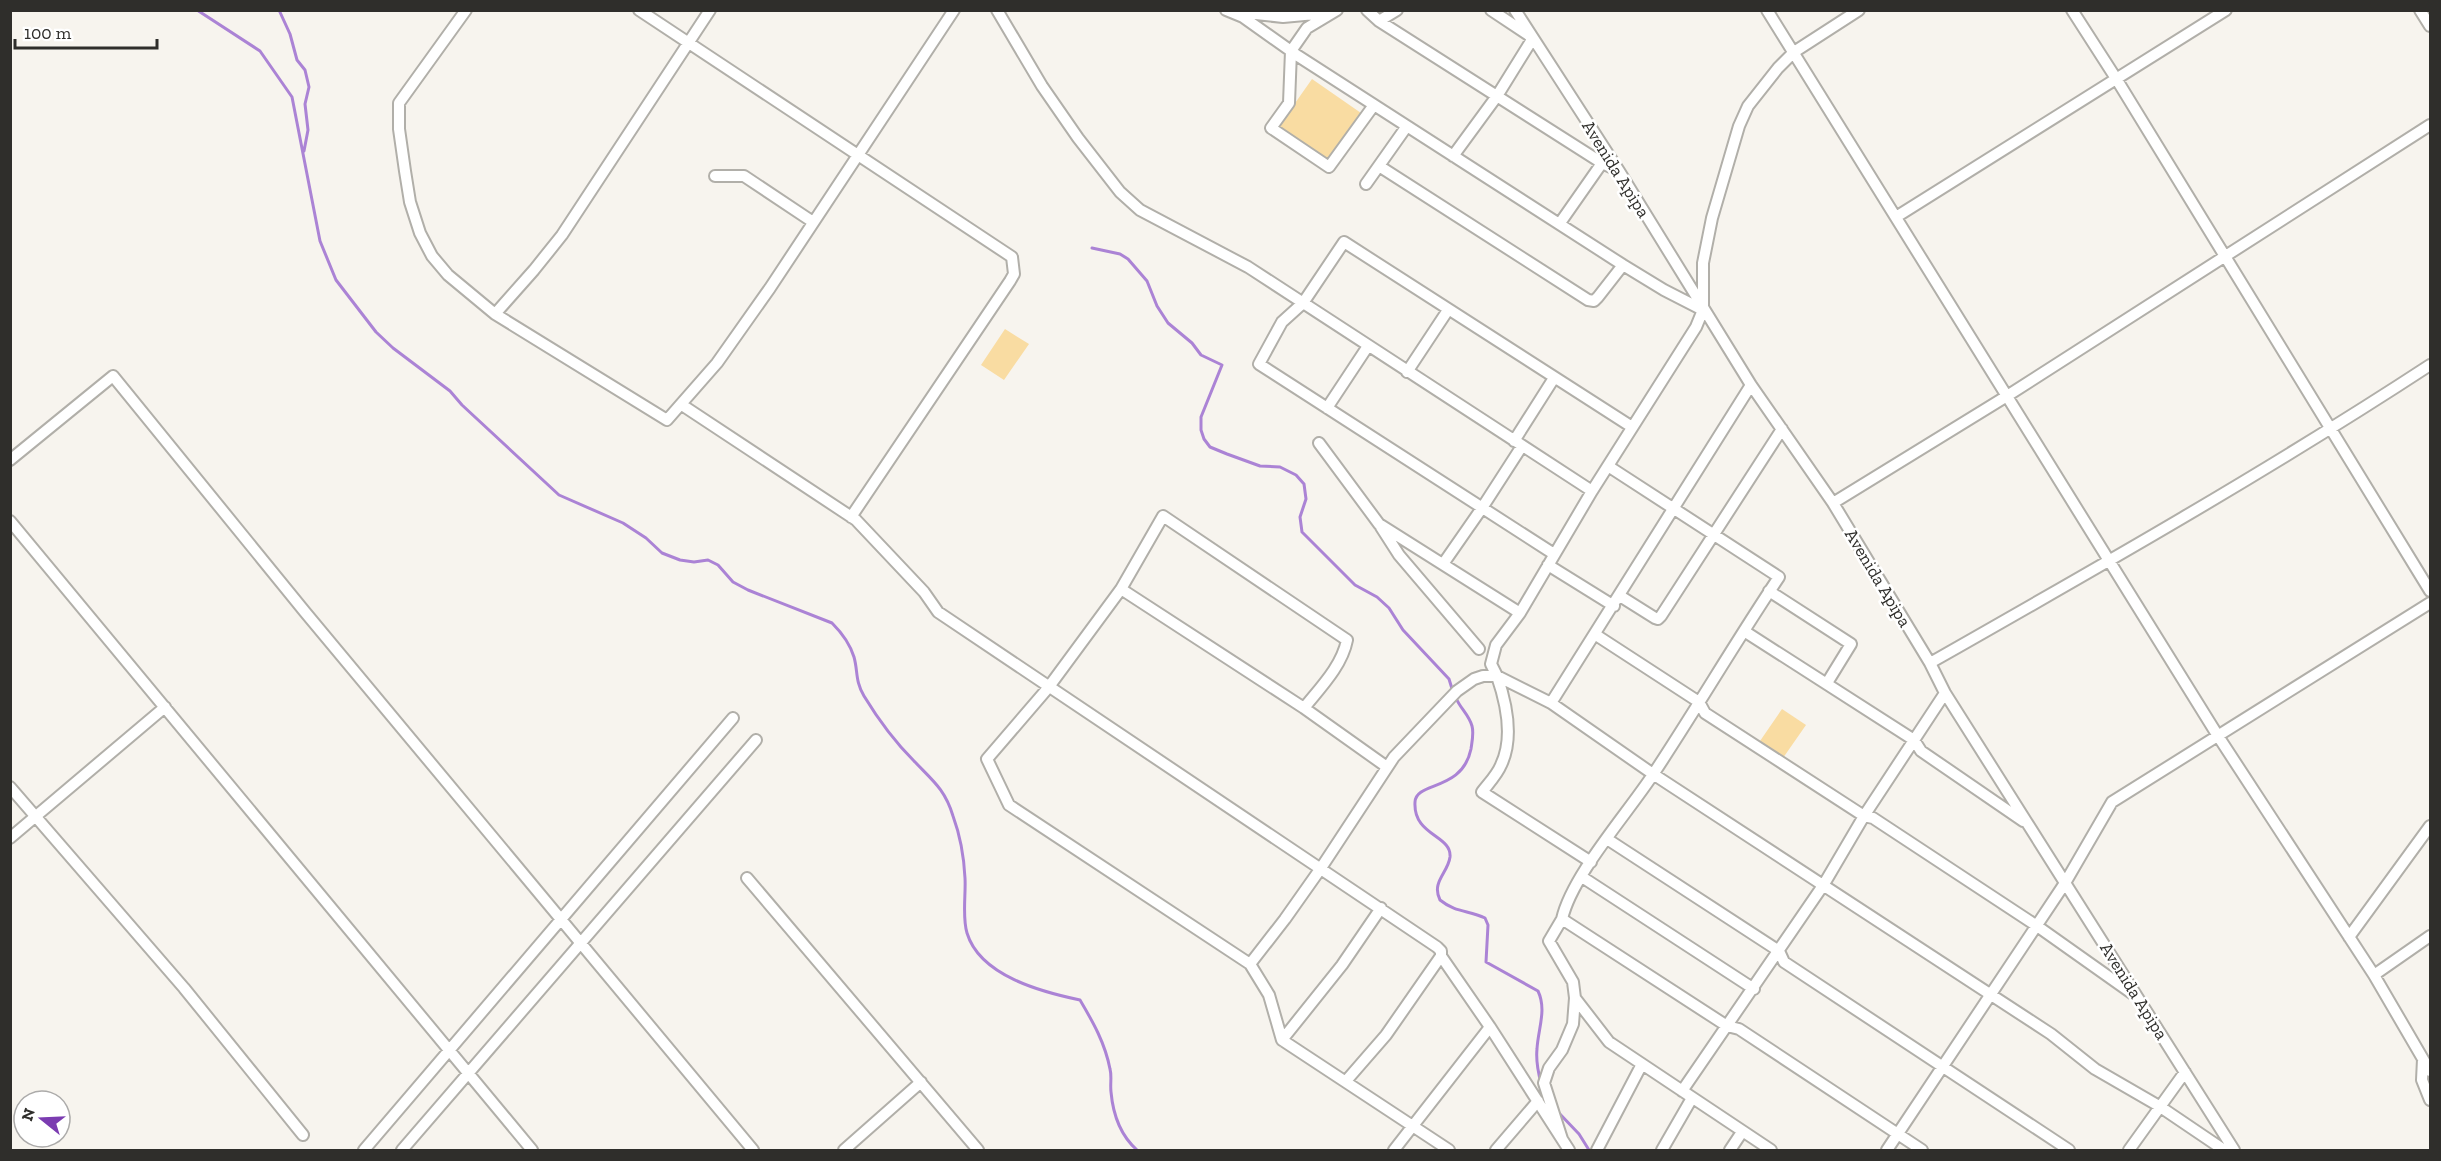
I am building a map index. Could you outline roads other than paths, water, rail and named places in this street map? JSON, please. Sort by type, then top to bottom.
[{"type":"street","points":[[466,10],[399,103],[399,129],[410,202],[420,233],[432,256],[448,275],[495,314],[667,420],[717,363],[954,10]]},
{"type":"street","points":[[639,10],[856,156],[1012,257],[1014,274],[851,517]]},
{"type":"street","points":[[495,314],[562,235],[710,10]]},
{"type":"street","points":[[997,10],[1059,113],[1098,167],[1140,210],[1248,267],[1592,491]]},
{"type":"street","points":[[1229,11],[1283,17],[1313,15],[1336,10]]},
{"type":"street","points":[[1336,10],[1307,28],[1292,51],[1289,65],[1291,95],[1289,103],[1270,128],[1329,167],[1374,105]]},
{"type":"street","points":[[1367,10],[1378,21],[1602,163],[1619,171]]},
{"type":"street","points":[[1378,21],[1397,10]]},
{"type":"street","points":[[1453,156],[1497,96],[1533,39],[1491,10]]},
{"type":"street","name":"Avenida Apipa","points":[[1515,10],[1619,171],[1751,386],[1833,503],[1930,663],[1945,693],[2234,1150]]},
{"type":"street","points":[[1767,10],[2218,736],[2374,975],[2430,1071]]},
{"type":"street","points":[[1591,862],[1482,792],[1500,768],[1505,751],[1507,726],[1506,702],[1491,664],[1492,653],[1520,613],[1592,491],[1689,339],[1703,310],[1703,264],[1712,218],[1739,126],[1753,97],[1794,52],[1859,10]]},
{"type":"street","points":[[2072,10],[2333,429],[2430,591]]},
{"type":"street","points":[[1896,217],[2226,10]]},
{"type":"street","points":[[2420,10],[2430,26]]},
{"type":"street","points":[[1229,11],[1258,27],[1374,105],[1623,265],[1703,310]]},
{"type":"street","points":[[1833,503],[2007,396],[2430,125]]},
{"type":"street","points":[[1366,184],[1407,126]]},
{"type":"street","points":[[1560,223],[1602,163]]},
{"type":"street","points":[[1379,166],[1588,300],[1594,301],[1598,297],[1623,265]]},
{"type":"street","points":[[715,176],[744,177],[813,222]]},
{"type":"street","points":[[1554,554],[1259,364],[1282,322],[1303,303],[1344,242],[1632,427]]},
{"type":"street","points":[[1407,372],[1448,310]]},
{"type":"street","points":[[1327,408],[1368,346]]},
{"type":"street","points":[[1930,663],[2110,561],[2333,429],[2430,365]]},
{"type":"street","points":[[10,460],[113,376],[305,612],[753,1150]]},
{"type":"street","points":[[1443,564],[1482,508],[1554,378]]},
{"type":"street","points":[[1551,703],[1751,386]]},
{"type":"street","points":[[682,405],[851,517],[924,592],[938,612],[1437,947],[1569,1150]]},
{"type":"street","points":[[1548,565],[1617,601],[1658,619],[1782,429]]},
{"type":"street","points":[[1319,443],[1399,555],[1479,650]]},
{"type":"street","points":[[1562,1139],[1544,1083],[1549,1068],[1562,1050],[1573,1024],[1575,998],[1572,982],[1549,941],[1562,919],[1565,905],[1591,862],[1653,774],[1779,577],[1608,466]]},
{"type":"street","points":[[1304,708],[1336,665],[1347,640],[1163,516],[1121,589],[1048,688],[987,759],[1009,805],[1250,964],[1269,995],[1282,1040],[1449,1150]]},
{"type":"street","points":[[10,521],[532,1150]]},
{"type":"street","points":[[1379,524],[1520,613]]},
{"type":"street","points":[[1121,589],[1304,708],[1387,767]]},
{"type":"street","points":[[1769,591],[1851,644],[1827,684]]},
{"type":"street","points":[[1887,1150],[2065,883],[2112,802],[2430,603]]},
{"type":"street","points":[[1744,631],[1914,740],[1921,750],[2028,825]]},
{"type":"street","points":[[1596,635],[1699,702],[1705,712],[1864,816],[1873,818],[2037,926],[2138,997]]},
{"type":"street","points":[[1250,964],[1321,868],[1387,767],[1457,691],[1474,679],[1483,676],[1497,676],[1551,703],[1653,774],[2051,1034],[2095,1069],[2159,1106],[2224,1150]]},
{"type":"street","points":[[1662,1150],[1687,1094],[1727,1026],[1824,884],[1864,816],[1945,693]]},
{"type":"street","points":[[10,838],[165,707]]},
{"type":"street","points":[[364,1150],[733,718]]},
{"type":"street","points":[[402,1150],[756,740]]},
{"type":"street","points":[[10,787],[184,988],[303,1135]]},
{"type":"street","points":[[2349,937],[2430,826]]},
{"type":"street","points":[[1607,839],[1779,951],[1784,962],[2069,1150]]},
{"type":"street","points":[[1582,877],[1754,989]]},
{"type":"street","points":[[747,878],[978,1150]]},
{"type":"street","points":[[1282,1040],[1342,965],[1381,908]]},
{"type":"street","points":[[1562,919],[1727,1026],[1739,1029],[1922,1150]]},
{"type":"street","points":[[2374,975],[2430,936]]},
{"type":"street","points":[[1346,1081],[1386,1035],[1441,956]]},
{"type":"street","points":[[1575,998],[1609,1042],[1771,1150]]},
{"type":"street","points":[[1394,1150],[1490,1027]]},
{"type":"street","points":[[2423,1059],[2422,1080],[2430,1100]]},
{"type":"street","points":[[1597,1150],[1642,1064]]},
{"type":"street","points":[[2129,1150],[2185,1072]]},
{"type":"street","points":[[844,1150],[921,1082]]},
{"type":"street","points":[[1496,1150],[1538,1101]]},
{"type":"street","points":[[1730,1150],[1742,1132]]},
{"type":"waterway","points":[[197,10],[260,51],[292,97],[320,241],[336,280],[376,332],[393,348],[450,391],[462,405],[559,495],[623,523],[646,538],[662,553],[680,560],[694,562],[708,560],[718,565],[733,582],[832,623],[839,630],[852,652],[859,686],[869,705],[900,746],[937,786],[950,807],[958,831],[964,863],[964,913],[967,933],[974,948],[998,971],[1014,980],[1080,1000],[1105,1050],[1111,1072],[1112,1100],[1118,1124],[1126,1138],[1137,1150]]},
{"type":"waterway","points":[[279,10],[290,34],[297,60],[305,70],[309,87],[305,104],[308,130],[304,151]]},
{"type":"waterway","points":[[1092,248],[1120,254],[1128,259],[1147,281],[1157,306],[1168,323],[1192,343],[1201,355],[1222,365],[1201,417],[1201,430],[1210,447],[1260,466],[1280,467],[1296,475],[1304,484],[1306,499],[1300,517],[1302,532],[1355,585],[1377,597],[1389,608],[1403,630],[1449,679],[1453,692]]},
{"type":"waterway","points":[[1456,698],[1472,726],[1471,749],[1466,763],[1459,772],[1450,779],[1417,795],[1416,813],[1426,829],[1449,850],[1449,863],[1437,888],[1440,900],[1452,907],[1485,918],[1488,925],[1486,962],[1538,991],[1542,1005],[1537,1057],[1541,1083]]},
{"type":"waterway","points":[[1558,1112],[1579,1134],[1589,1150]]}]
